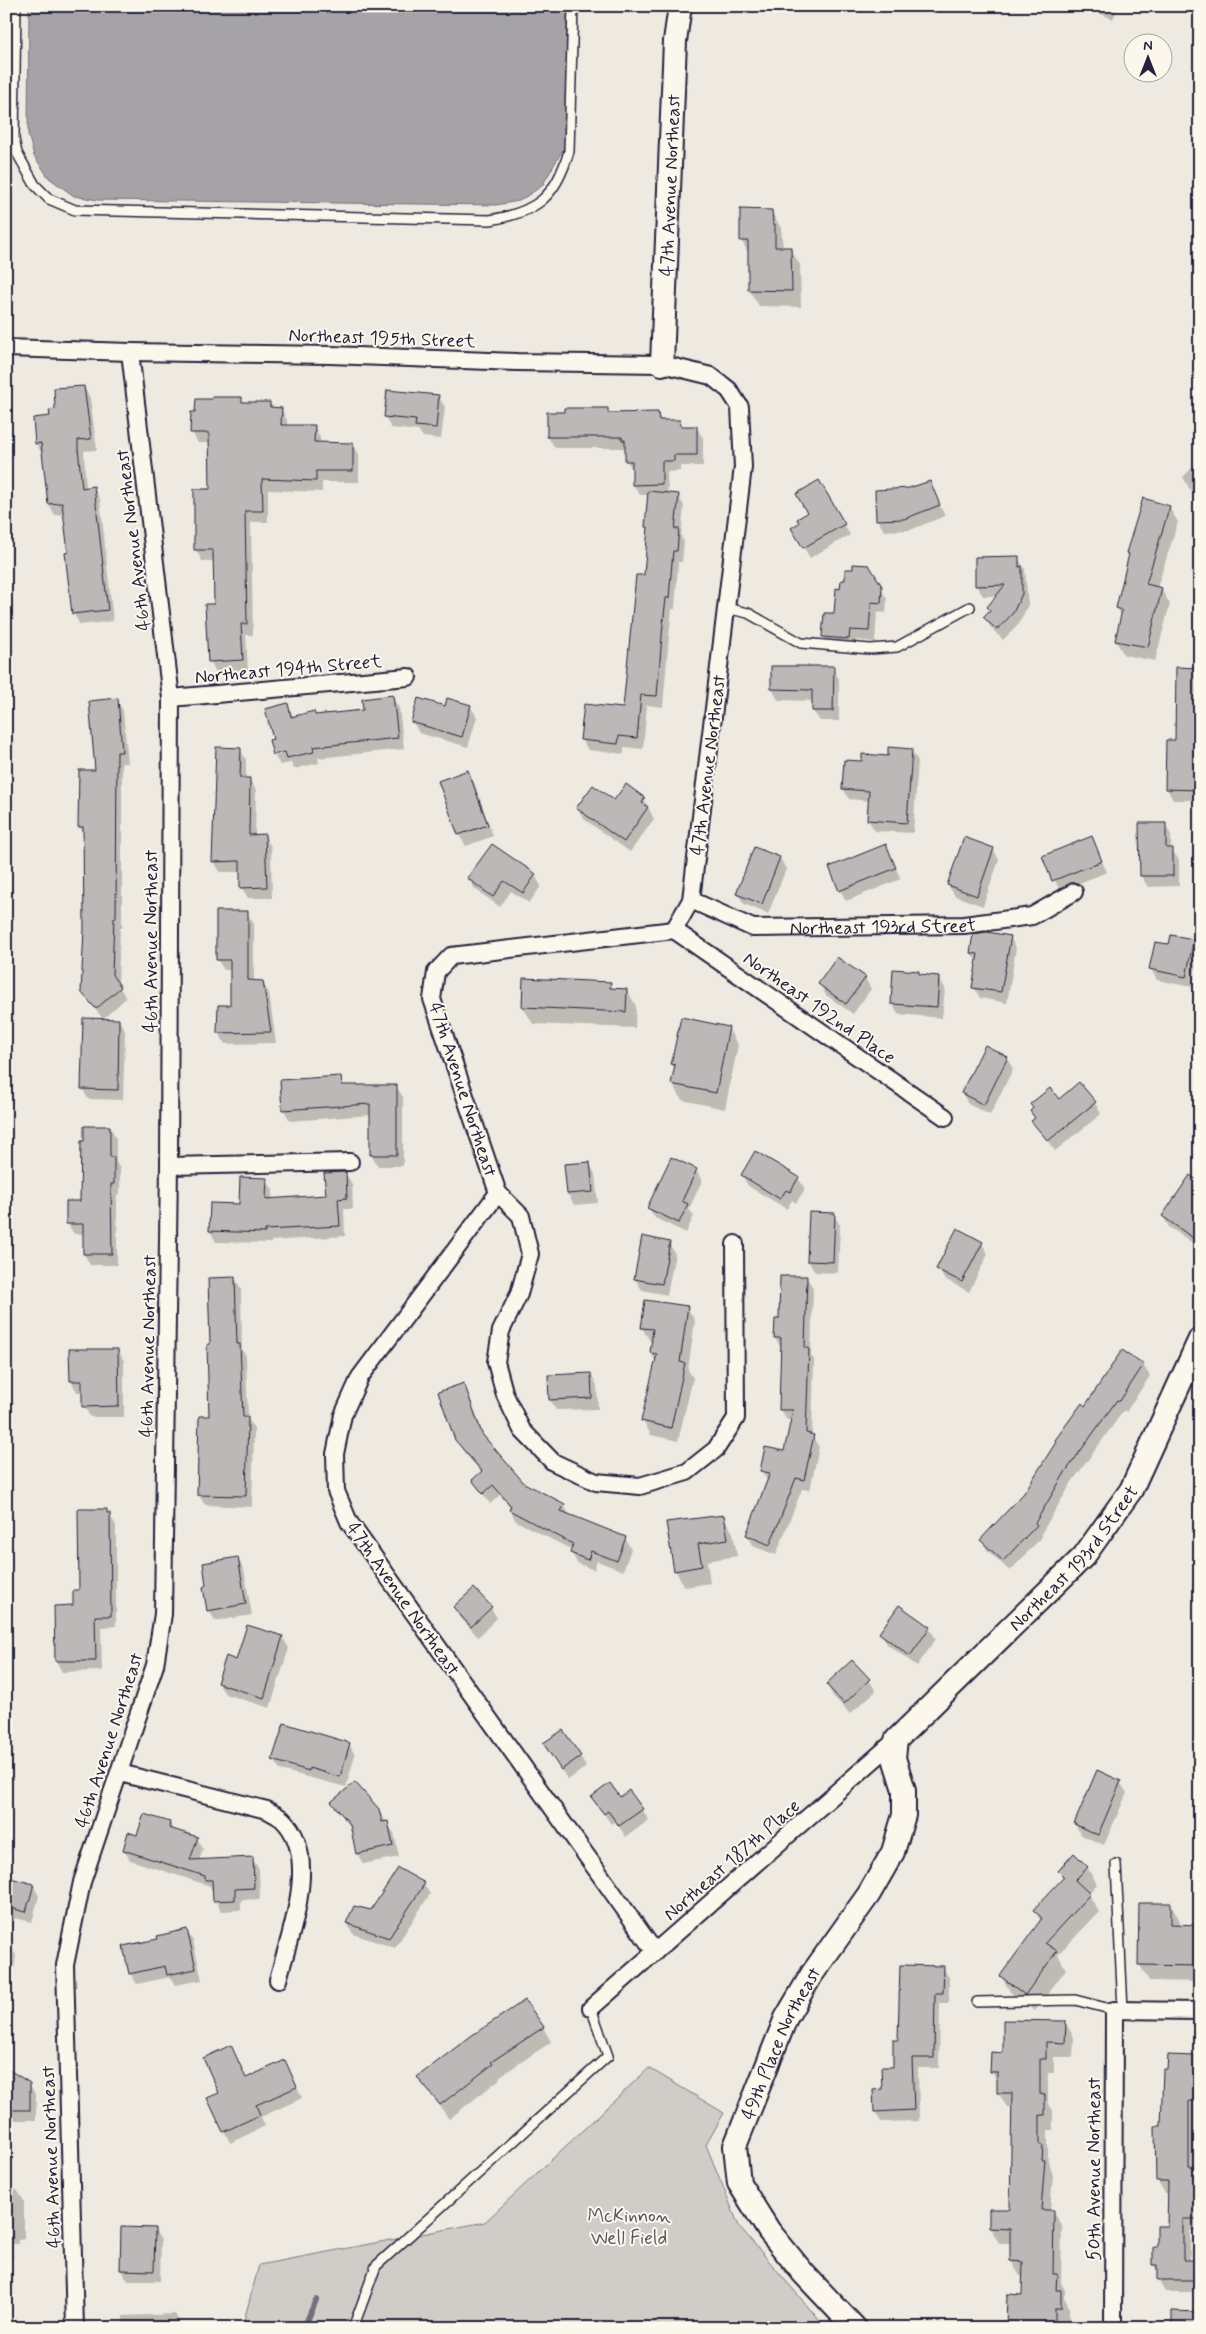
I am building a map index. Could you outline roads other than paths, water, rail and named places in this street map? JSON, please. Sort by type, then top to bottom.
[{"type":"street","name":"47th Avenue Northeast","points":[[662,364],[675,51],[680,6]]},
{"type":"street","name":"Northeast 195th Street","points":[[6,348],[130,352],[330,354],[517,362],[662,364],[711,376],[729,390],[740,407]]},
{"type":"street","name":"46th Avenue Northeast","points":[[75,2328],[65,1965],[82,1882],[155,1665],[163,1614],[169,1166],[171,698],[130,352]]},
{"type":"street","name":"47th Avenue Northeast","points":[[655,1952],[349,1522],[336,1491],[335,1454],[343,1415],[360,1377],[498,1193],[432,999],[436,972],[451,956],[674,930],[691,900],[743,467],[740,407]]},
{"type":"street","name":"Northeast 194th Street","points":[[171,698],[408,677]]},
{"type":"street","name":"Northeast 193rd Street","points":[[691,900],[753,928],[964,925],[1032,916],[1074,892]]},
{"type":"street","name":"Northeast 192nd Place","points":[[674,930],[944,1117]]},
{"type":"street","points":[[169,1166],[350,1162]]},
{"type":"street","points":[[498,1193],[521,1216],[530,1254],[519,1294],[501,1331],[496,1362],[505,1395],[522,1430],[553,1462],[596,1482],[640,1486],[687,1472],[716,1449],[736,1418],[735,1244]]},
{"type":"street","name":"Northeast 193rd Street","points":[[896,1740],[1084,1556],[1131,1490],[1200,1340]]},
{"type":"street","name":"Northeast 187th Place","points":[[592,2008],[896,1740]]},
{"type":"street","name":"49th Place Northeast","points":[[855,2328],[804,2274],[769,2231],[739,2183],[735,2146],[786,2018],[812,1974],[869,1894],[893,1852],[904,1815],[904,1790],[894,1758],[896,1740]]},
{"type":"street","points":[[120,1773],[267,1810],[283,1820],[295,1837],[300,1859],[301,1885],[278,1980]]},
{"type":"street","points":[[1118,2010],[1200,2011]]},
{"type":"street","name":"50th Avenue Northeast","points":[[1113,2328],[1118,2010]]},
{"type":"lane","points":[[16,6],[14,139],[25,170],[35,185],[49,199],[75,210],[490,220],[513,216],[534,206],[550,193],[563,173],[569,151],[572,6]]},
{"type":"lane","points":[[726,608],[748,613],[801,643],[870,649],[897,647],[970,607]]},
{"type":"lane","points":[[977,2002],[1075,2000],[1118,2010],[1116,1864]]},
{"type":"lane","points":[[353,2328],[376,2266],[608,2056],[592,2008]]},
{"type":"waterway","points":[[304,2328],[316,2300]]},
{"type":"park label","name":"McKinnon Well Field","points":[[629,2226]]}]
